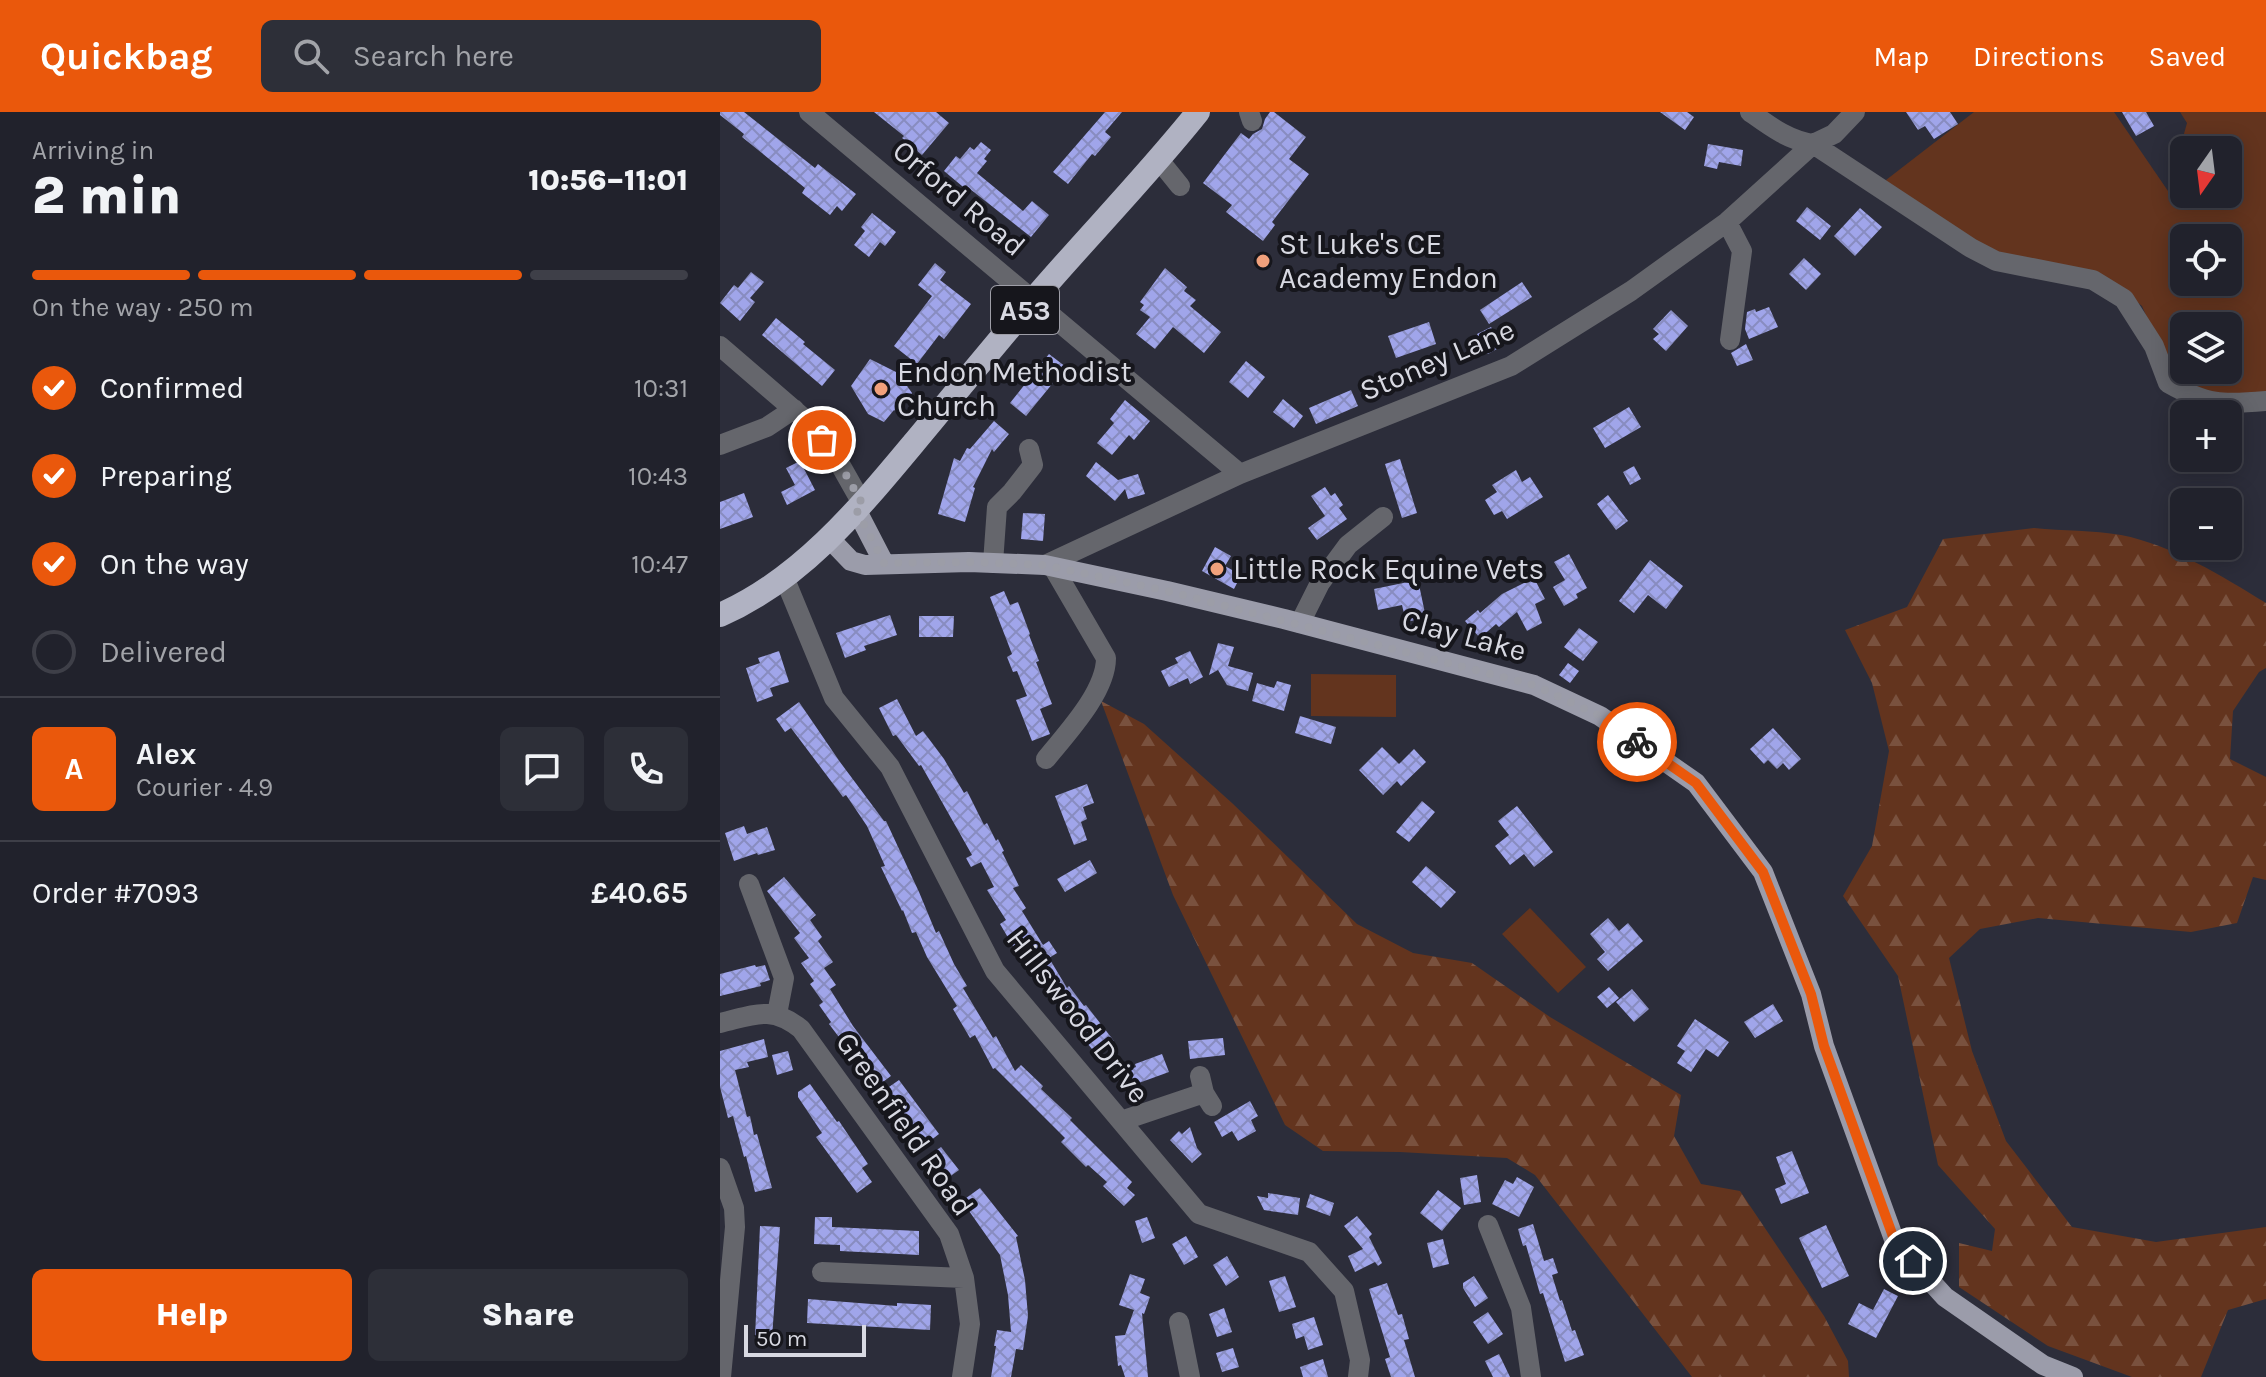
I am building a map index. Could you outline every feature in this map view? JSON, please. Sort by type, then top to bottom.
[{"type":"highway","name":"A53","points":[[720,615],[749,603],[784,577],[860,508],[1034,299],[1198,112]]},
{"type":"main road","points":[[860,508],[884,563]]},
{"type":"main road","name":"Clay Lake","points":[[829,538],[851,561],[865,565],[993,563],[1049,566],[1167,591],[1534,685],[1600,716],[1696,783],[1763,872],[1811,994],[1824,1046],[1895,1242],[1945,1297],[2043,1365],[2073,1377]]},
{"type":"street","name":"Orford Road","points":[[809,112],[1240,474]]},
{"type":"street","points":[[1750,112],[1780,133],[1813,144],[1971,248],[1996,261],[2093,280],[2124,299],[2154,346],[2168,383],[2191,397],[2225,405],[2266,401]]},
{"type":"street","name":"Stoney Lane","points":[[1049,566],[1240,474],[1511,366],[1631,291],[1727,222],[1813,144],[1834,134],[1855,112]]},
{"type":"street","points":[[1159,160],[1180,186]]},
{"type":"street","points":[[1727,222],[1742,251],[1730,340]]},
{"type":"street","points":[[720,346],[807,421],[837,459],[860,508]]},
{"type":"street","points":[[720,445],[767,427],[794,409]]},
{"type":"street","points":[[993,563],[997,507],[1033,465],[1029,449]]},
{"type":"street","points":[[1300,623],[1320,583],[1348,545],[1383,517]]},
{"type":"street","points":[[1046,759],[1098,689],[1106,669],[1106,658],[1049,566]]},
{"type":"street","name":"Hillswood Drive","points":[[784,577],[834,698],[890,767],[995,971],[1199,1214],[1309,1252],[1344,1291],[1360,1360],[1358,1377]]},
{"type":"street","points":[[720,1023],[761,1013],[777,1014],[784,978],[749,884]]},
{"type":"street","name":"Greenfield Road","points":[[777,1014],[801,1029],[949,1234],[964,1278],[970,1324],[962,1377]]},
{"type":"street","points":[[1121,1121],[1205,1092]]},
{"type":"street","points":[[720,1168],[734,1208],[728,1227],[722,1364]]},
{"type":"street","points":[[1488,1225],[1521,1308],[1531,1377]]},
{"type":"street","points":[[819,1273],[964,1278]]},
{"type":"street","points":[[1179,1322],[1190,1377]]},
{"type":"green space","points":[[1974,112],[2114,112],[2168,191],[2170,184],[2170,208],[2242,208],[2242,136],[2183,136],[2187,123],[2180,112],[2266,112],[2266,395],[2222,399],[2184,390],[2179,384],[2242,384],[2242,312],[2170,312],[2170,372],[2142,306],[2132,298],[2003,256],[1896,195],[1886,180]]},
{"type":"green space","points":[[2034,528],[2121,535],[2170,551],[2170,560],[2196,563],[2266,603],[2266,668],[2259,672],[2233,711],[2230,759],[2266,777],[2266,880],[2253,877],[2237,923],[2191,932],[2038,918],[1980,929],[1949,958],[1972,1051],[2006,1141],[2072,1227],[2156,1242],[2266,1227],[2266,1299],[2228,1310],[2201,1377],[2132,1377],[2048,1346],[1959,1287],[1959,1243],[1992,1251],[1995,1229],[1938,1165],[1898,976],[1843,896],[1872,846],[1889,751],[1872,683],[1845,630],[1907,607],[1943,539]]},
{"type":"green space","points":[[1311,674],[1396,675],[1396,717],[1311,716]]},
{"type":"green space","points":[[1101,701],[1144,724],[1232,803],[1357,924],[1413,953],[1472,963],[1550,1017],[1681,1095],[1674,1136],[1701,1184],[1740,1191],[1824,1316],[1848,1361],[1849,1377],[1692,1377],[1535,1175],[1507,1158],[1323,1151],[1285,1125],[1173,895]]},
{"type":"green space","points":[[1530,908],[1586,967],[1558,993],[1502,934]]},
{"type":"building","points":[[720,112],[744,112],[815,168],[818,164],[856,194],[842,211],[837,206],[830,215],[802,193],[805,188],[742,137],[744,134]]},
{"type":"building","points":[[874,112],[936,112],[949,123],[922,155]]},
{"type":"building","points":[[1105,112],[1122,112],[1105,132],[1111,137],[1095,156],[1092,154],[1068,184],[1053,172]]},
{"type":"building","points":[[1270,112],[1306,137],[1289,159],[1309,174],[1272,222],[1275,225],[1263,241],[1226,212],[1232,205],[1203,183],[1241,133],[1249,139],[1262,129]]},
{"type":"building","points":[[1660,112],[1687,112],[1694,117],[1685,130]]},
{"type":"building","points":[[1906,112],[1950,112],[1958,124],[1934,139],[1925,126],[1918,130]]},
{"type":"building","points":[[2122,112],[2146,112],[2154,126],[2136,136]]},
{"type":"building","points":[[981,142],[991,150],[977,173],[1023,211],[1032,201],[1049,215],[1031,237],[944,171],[956,156],[960,159],[970,147],[974,150]]},
{"type":"building","points":[[1708,144],[1743,150],[1741,166],[1719,162],[1717,169],[1704,166]]},
{"type":"building","points":[[1807,207],[1831,226],[1820,240],[1796,221]]},
{"type":"building","points":[[1860,208],[1882,227],[1855,256],[1834,236]]},
{"type":"building","points":[[872,213],[896,232],[885,246],[880,242],[869,257],[854,245],[865,231],[861,227]]},
{"type":"building","points":[[1804,258],[1821,274],[1806,290],[1789,274]]},
{"type":"building","points":[[935,263],[946,272],[940,280],[971,304],[944,339],[939,335],[917,364],[894,346],[932,296],[918,285]]},
{"type":"building","points":[[1165,268],[1187,287],[1184,291],[1196,300],[1190,306],[1221,332],[1204,353],[1173,327],[1155,349],[1136,334],[1150,317],[1140,310],[1144,305],[1140,302]]},
{"type":"building","points":[[751,272],[764,282],[750,298],[755,302],[740,321],[720,303],[734,285],[738,288]]},
{"type":"building","points":[[1522,282],[1532,297],[1489,324],[1480,310]]},
{"type":"building","points":[[1769,307],[1778,327],[1749,339],[1745,329],[1747,312]]},
{"type":"building","points":[[1671,310],[1688,326],[1666,351],[1653,339],[1659,334],[1653,329]]},
{"type":"building","points":[[776,318],[835,370],[822,386],[762,335]]},
{"type":"building","points":[[1429,322],[1436,344],[1396,358],[1388,336]]},
{"type":"building","points":[[1491,327],[1502,346],[1488,354],[1477,334]]},
{"type":"building","points":[[1746,344],[1753,360],[1737,366],[1731,353]]},
{"type":"building","points":[[1049,354],[1066,367],[1026,416],[1010,403]]},
{"type":"building","name":"Endon Methodist Church","points":[[870,359],[898,373],[912,393],[899,413],[894,410],[884,422],[868,414],[851,386]]},
{"type":"building","points":[[1246,361],[1265,377],[1248,398],[1229,382]]},
{"type":"building","points":[[1351,390],[1358,406],[1316,424],[1309,408]]},
{"type":"building","points":[[1283,399],[1303,416],[1294,428],[1273,412]]},
{"type":"building","points":[[1125,400],[1150,421],[1134,440],[1129,435],[1112,455],[1097,443],[1114,423],[1110,419]]},
{"type":"building","points":[[1629,407],[1641,427],[1605,448],[1593,428]]},
{"type":"building","points":[[994,421],[1009,434],[994,452],[992,449],[973,487],[965,522],[938,514],[954,458],[960,461],[967,448],[970,449]]},
{"type":"building","points":[[1400,459],[1417,513],[1402,518],[1385,464]]},
{"type":"building","points":[[800,461],[815,490],[787,505],[781,492],[795,485],[786,468]]},
{"type":"building","points":[[1096,462],[1118,480],[1138,474],[1145,494],[1128,499],[1125,489],[1115,501],[1086,476]]},
{"type":"building","points":[[1634,466],[1641,479],[1630,485],[1623,472]]},
{"type":"building","points":[[1516,470],[1522,482],[1530,477],[1543,497],[1507,519],[1502,511],[1494,515],[1485,500],[1497,492],[1492,485]]},
{"type":"building","points":[[1325,487],[1331,496],[1335,493],[1343,505],[1339,508],[1347,519],[1317,540],[1308,528],[1325,516],[1311,496]]},
{"type":"building","points":[[744,493],[753,517],[720,529],[720,502]]},
{"type":"building","points":[[1608,495],[1628,521],[1616,530],[1597,504]]},
{"type":"building","points":[[1023,513],[1045,514],[1043,541],[1021,539]]},
{"type":"building","name":"Little Rock Equine Vets","points":[[1215,547],[1231,556],[1225,566],[1241,575],[1234,589],[1202,571]]},
{"type":"building","points":[[1569,554],[1587,588],[1564,606],[1553,587],[1565,580],[1554,562]]},
{"type":"building","points":[[1650,560],[1683,586],[1666,609],[1648,595],[1634,613],[1619,601]]},
{"type":"building","points":[[1534,578],[1545,599],[1535,604],[1542,623],[1527,631],[1517,612],[1480,638],[1465,621],[1502,594]]},
{"type":"building","points":[[1418,580],[1426,618],[1406,622],[1402,605],[1378,610],[1374,589]]},
{"type":"building","points":[[1004,591],[1010,605],[1018,602],[1052,704],[1040,709],[1050,734],[1032,741],[1016,700],[1027,696],[1017,671],[1013,672],[1007,657],[1012,654],[990,597]]},
{"type":"building","points":[[890,615],[897,635],[864,646],[866,650],[845,658],[836,633]]},
{"type":"building","points":[[919,616],[954,616],[953,637],[919,637]]},
{"type":"building","points":[[1579,628],[1598,642],[1583,661],[1564,647]]},
{"type":"building","points":[[1218,643],[1234,647],[1228,666],[1253,673],[1248,691],[1227,685],[1218,670],[1209,675]]},
{"type":"building","points":[[779,651],[789,682],[770,688],[773,696],[757,702],[746,668],[760,663],[758,658]]},
{"type":"building","points":[[1190,651],[1203,677],[1190,684],[1188,678],[1169,687],[1161,671],[1178,663],[1175,658]]},
{"type":"building","points":[[1568,663],[1579,671],[1570,683],[1559,675]]},
{"type":"building","points":[[1277,681],[1291,685],[1284,711],[1252,701],[1257,683],[1274,688]]},
{"type":"building","points":[[897,699],[916,736],[923,731],[964,793],[967,791],[984,825],[987,823],[996,841],[998,839],[1019,886],[1013,888],[1026,908],[1022,911],[1043,945],[1049,941],[1057,953],[1049,958],[1067,988],[1069,986],[1086,1005],[1114,1041],[1096,1054],[1066,1017],[1032,962],[1030,964],[1017,943],[1013,946],[1000,924],[1006,920],[987,890],[994,887],[981,862],[971,867],[966,858],[972,855],[921,765],[896,735],[893,736],[879,708]]},
{"type":"building","points":[[799,702],[886,821],[936,933],[939,931],[967,986],[963,988],[993,1038],[996,1036],[1015,1071],[1021,1065],[1132,1182],[1127,1188],[1135,1195],[1124,1206],[1103,1186],[1107,1182],[1088,1165],[1086,1167],[1061,1142],[1065,1138],[993,1069],[975,1035],[970,1038],[953,1009],[957,1006],[927,957],[916,932],[912,933],[881,867],[885,866],[867,826],[846,795],[843,797],[791,728],[785,732],[776,719]]},
{"type":"building","points":[[1300,716],[1336,727],[1331,744],[1295,733]]},
{"type":"building","points":[[1773,728],[1801,759],[1789,770],[1783,763],[1777,769],[1768,760],[1764,764],[1750,749]]},
{"type":"building","points":[[1382,747],[1399,764],[1414,749],[1426,762],[1401,786],[1397,781],[1383,795],[1359,770]]},
{"type":"building","points":[[1087,784],[1094,803],[1083,807],[1087,819],[1081,822],[1087,840],[1074,845],[1055,796]]},
{"type":"building","points":[[1422,801],[1435,812],[1409,842],[1396,832]]},
{"type":"building","points":[[1517,806],[1553,852],[1534,867],[1524,854],[1510,865],[1495,846],[1509,835],[1498,821]]},
{"type":"building","points":[[744,826],[747,834],[767,827],[775,850],[734,861],[725,833]]},
{"type":"building","points":[[1090,860],[1097,873],[1065,892],[1057,879]]},
{"type":"building","points":[[1426,866],[1456,892],[1441,908],[1412,882]]},
{"type":"building","points":[[784,877],[816,915],[810,920],[822,937],[818,941],[833,962],[824,968],[836,985],[830,989],[853,1026],[891,1076],[876,1087],[829,1024],[831,1022],[819,1005],[823,1002],[810,984],[814,981],[801,963],[809,958],[794,938],[800,933],[767,891]]},
{"type":"building","points":[[1608,918],[1619,931],[1628,923],[1643,941],[1608,971],[1597,959],[1605,952],[1590,934]]},
{"type":"building","points":[[765,965],[770,980],[760,983],[761,986],[720,996],[720,974]]},
{"type":"building","points":[[1609,987],[1619,998],[1607,1008],[1597,997]]},
{"type":"building","points":[[1632,989],[1649,1009],[1634,1022],[1616,1002]]},
{"type":"building","points":[[1773,1004],[1783,1021],[1755,1038],[1744,1022]]},
{"type":"building","points":[[1695,1019],[1729,1042],[1718,1057],[1706,1049],[1691,1072],[1677,1063],[1685,1051],[1677,1046]]},
{"type":"building","points":[[1223,1038],[1225,1055],[1190,1059],[1188,1041]]},
{"type":"building","points":[[764,1039],[768,1057],[747,1062],[749,1067],[735,1070],[747,1117],[750,1116],[754,1135],[757,1134],[772,1188],[755,1192],[733,1116],[728,1118],[720,1087],[720,1051]]},
{"type":"building","points":[[788,1051],[793,1070],[777,1075],[772,1055]]},
{"type":"building","points":[[1162,1054],[1169,1072],[1125,1088],[1119,1074]]},
{"type":"building","points":[[899,1080],[939,1134],[926,1144],[886,1089]]},
{"type":"building","points":[[810,1084],[868,1164],[862,1168],[872,1182],[857,1193],[816,1137],[822,1133],[798,1097],[798,1092]]},
{"type":"building","points":[[1250,1101],[1258,1116],[1251,1120],[1256,1131],[1238,1141],[1232,1131],[1222,1137],[1214,1122]]},
{"type":"building","points":[[1190,1127],[1202,1154],[1192,1163],[1170,1140],[1179,1131],[1182,1134]]},
{"type":"building","points":[[941,1147],[959,1170],[945,1180],[928,1156]]},
{"type":"building","points":[[1792,1151],[1809,1193],[1781,1204],[1775,1189],[1786,1184],[1776,1157]]},
{"type":"building","points":[[1477,1175],[1481,1202],[1464,1205],[1460,1178]]},
{"type":"building","points":[[1517,1177],[1534,1187],[1519,1217],[1492,1204],[1505,1180],[1513,1184]]},
{"type":"building","points":[[980,1188],[1018,1236],[1028,1316],[1023,1350],[1016,1349],[1011,1377],[991,1377],[997,1330],[1011,1332],[1000,1255],[962,1201]]},
{"type":"building","points":[[1438,1190],[1461,1208],[1442,1231],[1420,1213]]},
{"type":"building","points":[[1268,1193],[1300,1198],[1298,1215],[1264,1210],[1257,1196],[1268,1198]]},
{"type":"building","points":[[1310,1194],[1334,1203],[1330,1216],[1306,1207]]},
{"type":"building","points":[[1357,1216],[1372,1234],[1369,1237],[1382,1263],[1378,1266],[1375,1262],[1355,1272],[1348,1256],[1363,1249],[1344,1226]]},
{"type":"building","points":[[815,1217],[832,1217],[832,1227],[919,1231],[919,1255],[840,1251],[840,1245],[814,1244]]},
{"type":"building","points":[[1147,1217],[1155,1238],[1142,1243],[1135,1221]]},
{"type":"building","points":[[1533,1224],[1544,1261],[1553,1258],[1558,1273],[1552,1275],[1560,1301],[1584,1355],[1565,1362],[1518,1229]]},
{"type":"building","points":[[1826,1225],[1849,1276],[1822,1288],[1799,1238]]},
{"type":"building","points":[[760,1226],[780,1227],[772,1338],[755,1337]]},
{"type":"building","points":[[1186,1236],[1198,1257],[1184,1265],[1172,1244]]},
{"type":"building","points":[[1443,1239],[1449,1264],[1433,1268],[1427,1243]]},
{"type":"building","points":[[1227,1256],[1239,1277],[1226,1286],[1213,1265]]},
{"type":"building","points":[[1130,1274],[1145,1279],[1140,1293],[1150,1297],[1142,1313],[1148,1377],[1125,1377],[1121,1365],[1118,1366],[1115,1336],[1125,1335],[1134,1310],[1119,1305]]},
{"type":"building","points":[[1285,1276],[1296,1307],[1279,1312],[1269,1281]]},
{"type":"building","points":[[1474,1276],[1488,1298],[1475,1307],[1463,1288],[1463,1283]]},
{"type":"building","points":[[1387,1283],[1398,1315],[1402,1314],[1409,1339],[1404,1340],[1415,1377],[1391,1377],[1385,1359],[1390,1357],[1369,1289]]},
{"type":"building","points":[[1884,1289],[1898,1296],[1876,1338],[1848,1324],[1859,1303],[1873,1310]]},
{"type":"building","points":[[808,1299],[897,1306],[897,1303],[931,1305],[930,1330],[807,1323]]},
{"type":"building","points":[[1224,1308],[1232,1332],[1217,1337],[1209,1314]]},
{"type":"building","points":[[1488,1312],[1503,1334],[1488,1344],[1473,1322]]},
{"type":"building","points":[[1314,1317],[1323,1345],[1308,1350],[1304,1336],[1296,1339],[1292,1324]]},
{"type":"building","points":[[1233,1348],[1239,1367],[1222,1372],[1216,1353]]},
{"type":"building","points":[[1499,1354],[1510,1377],[1493,1377],[1485,1361]]},
{"type":"building","points":[[1323,1359],[1328,1377],[1303,1377],[1300,1367]]},
{"type":"way so far","points":[[822,440],[837,459],[863,505],[857,511],[884,563],[1045,565],[1167,591],[1534,685],[1600,716],[1637,742]]},
{"type":"place","name":"St Luke's CE Academy Endon","points":[[1263,261]]},
{"type":"place","name":"Endon Methodist Church","points":[[881,389]]},
{"type":"place","name":"Little Rock Equine Vets","points":[[1217,569]]},
{"type":"route","points":[[1637,742],[1696,783],[1763,872],[1811,994],[1824,1046],[1895,1242],[1913,1261]]}]
